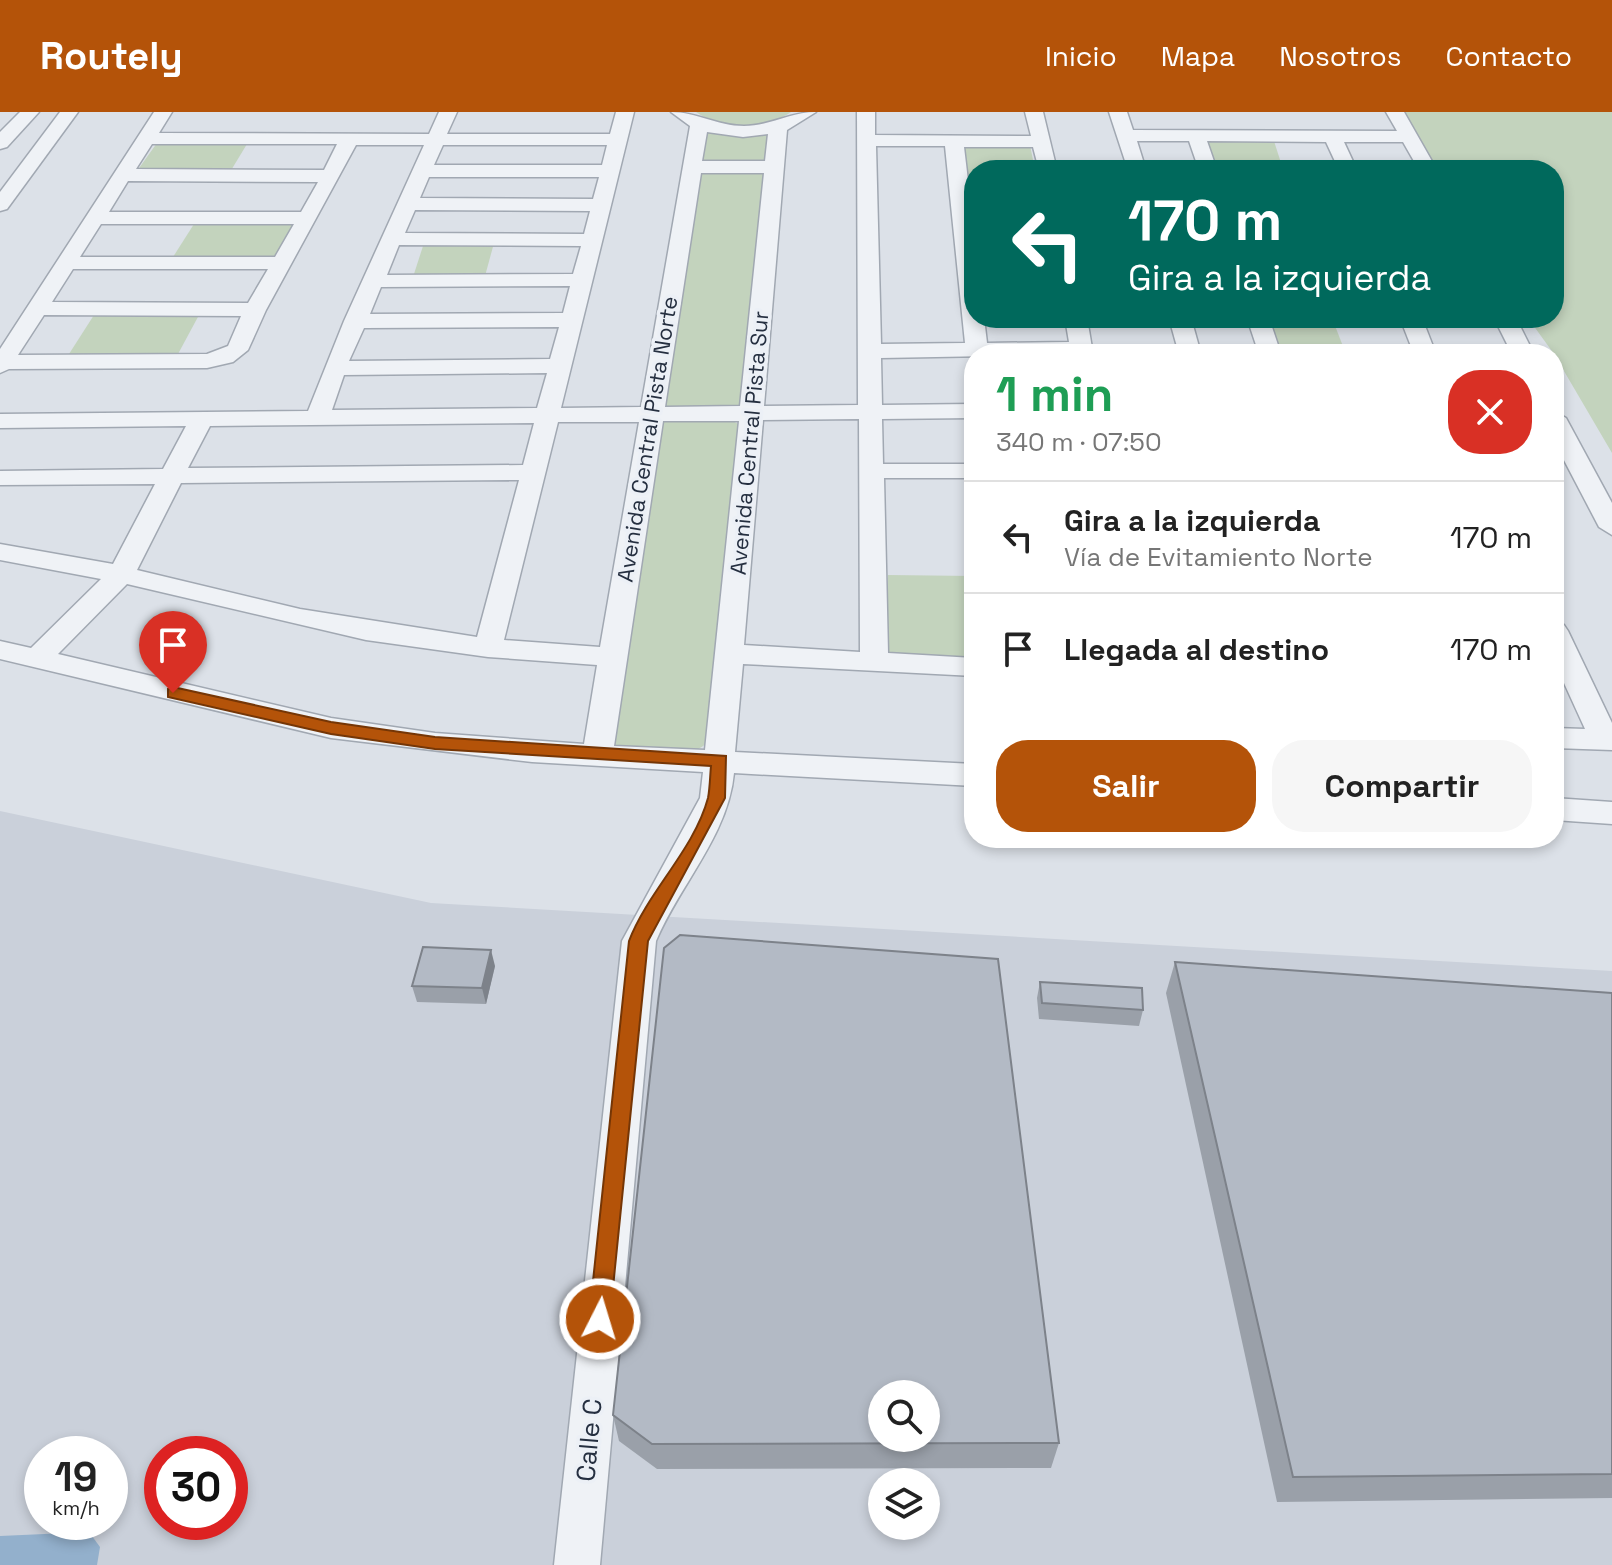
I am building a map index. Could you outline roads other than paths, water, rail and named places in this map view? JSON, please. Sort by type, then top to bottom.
[{"type":"street","points":[[0,143],[30,112]]},
{"type":"street","points":[[0,205],[69,112]]},
{"type":"street","points":[[1,364],[163,112]]},
{"type":"street","points":[[317,419],[355,321],[448,112]]},
{"type":"street","points":[[488,648],[625,112]]},
{"type":"street","points":[[690,118],[729,130],[778,126],[807,112]]},
{"type":"street","points":[[866,112],[874,662]]},
{"type":"street","points":[[1034,112],[1046,160]]},
{"type":"street","points":[[1118,112],[1134,160]]},
{"type":"street","points":[[1395,112],[1423,160]]},
{"type":"street","name":"Avenida Central Pista Norte","points":[[597,755],[692,167],[690,118]]},
{"type":"street","name":"Avenida Central Pista Sur","points":[[720,761],[778,126]]},
{"type":"street","points":[[1126,135],[1410,137]]},
{"type":"street","points":[[1196,136],[1204,160]]},
{"type":"street","points":[[1333,137],[1343,160]]},
{"type":"street","points":[[146,138],[618,140]]},
{"type":"street","points":[[1,364],[207,361],[225,357],[237,350],[255,310],[349,139]]},
{"type":"street","points":[[866,140],[1043,142]]},
{"type":"street","points":[[954,141],[964,232]]},
{"type":"street","points":[[692,167],[772,167]]},
{"type":"street","points":[[423,171],[612,171]]},
{"type":"street","points":[[123,175],[331,176]]},
{"type":"street","points":[[409,204],[602,205]]},
{"type":"street","points":[[94,218],[307,218]]},
{"type":"street","points":[[394,239],[593,240]]},
{"type":"street","points":[[64,263],[282,263]]},
{"type":"street","points":[[373,281],[584,280]]},
{"type":"street","points":[[35,308],[255,310]]},
{"type":"street","points":[[355,321],[574,320]]},
{"type":"street","points":[[871,351],[964,350]]},
{"type":"street","points":[[335,368],[562,366]]},
{"type":"street","points":[[0,421],[964,411]]},
{"type":"street","points":[[39,657],[121,574],[175,476],[201,420]]},
{"type":"street","points":[[1564,437],[1612,527]]},
{"type":"street","points":[[873,471],[964,471]]},
{"type":"street","points":[[0,478],[534,472]]},
{"type":"street","points":[[0,552],[121,574],[300,618],[488,648],[613,657]]},
{"type":"street","points":[[0,650],[331,728],[435,743],[964,774]]},
{"type":"street","points":[[731,654],[964,666]]},
{"type":"street","points":[[1565,676],[1609,740]]},
{"type":"street","points":[[1564,738],[1609,740]]},
{"type":"street","name":"Calle C","points":[[577,1565],[639,941],[645,923],[693,847],[716,798],[720,761]]},
{"type":"street","points":[[1564,810],[1612,813]]},
{"type":"water","points":[[24,1535],[24,1540],[95,1540],[100,1547],[97,1565],[0,1565],[0,1536]]}]
